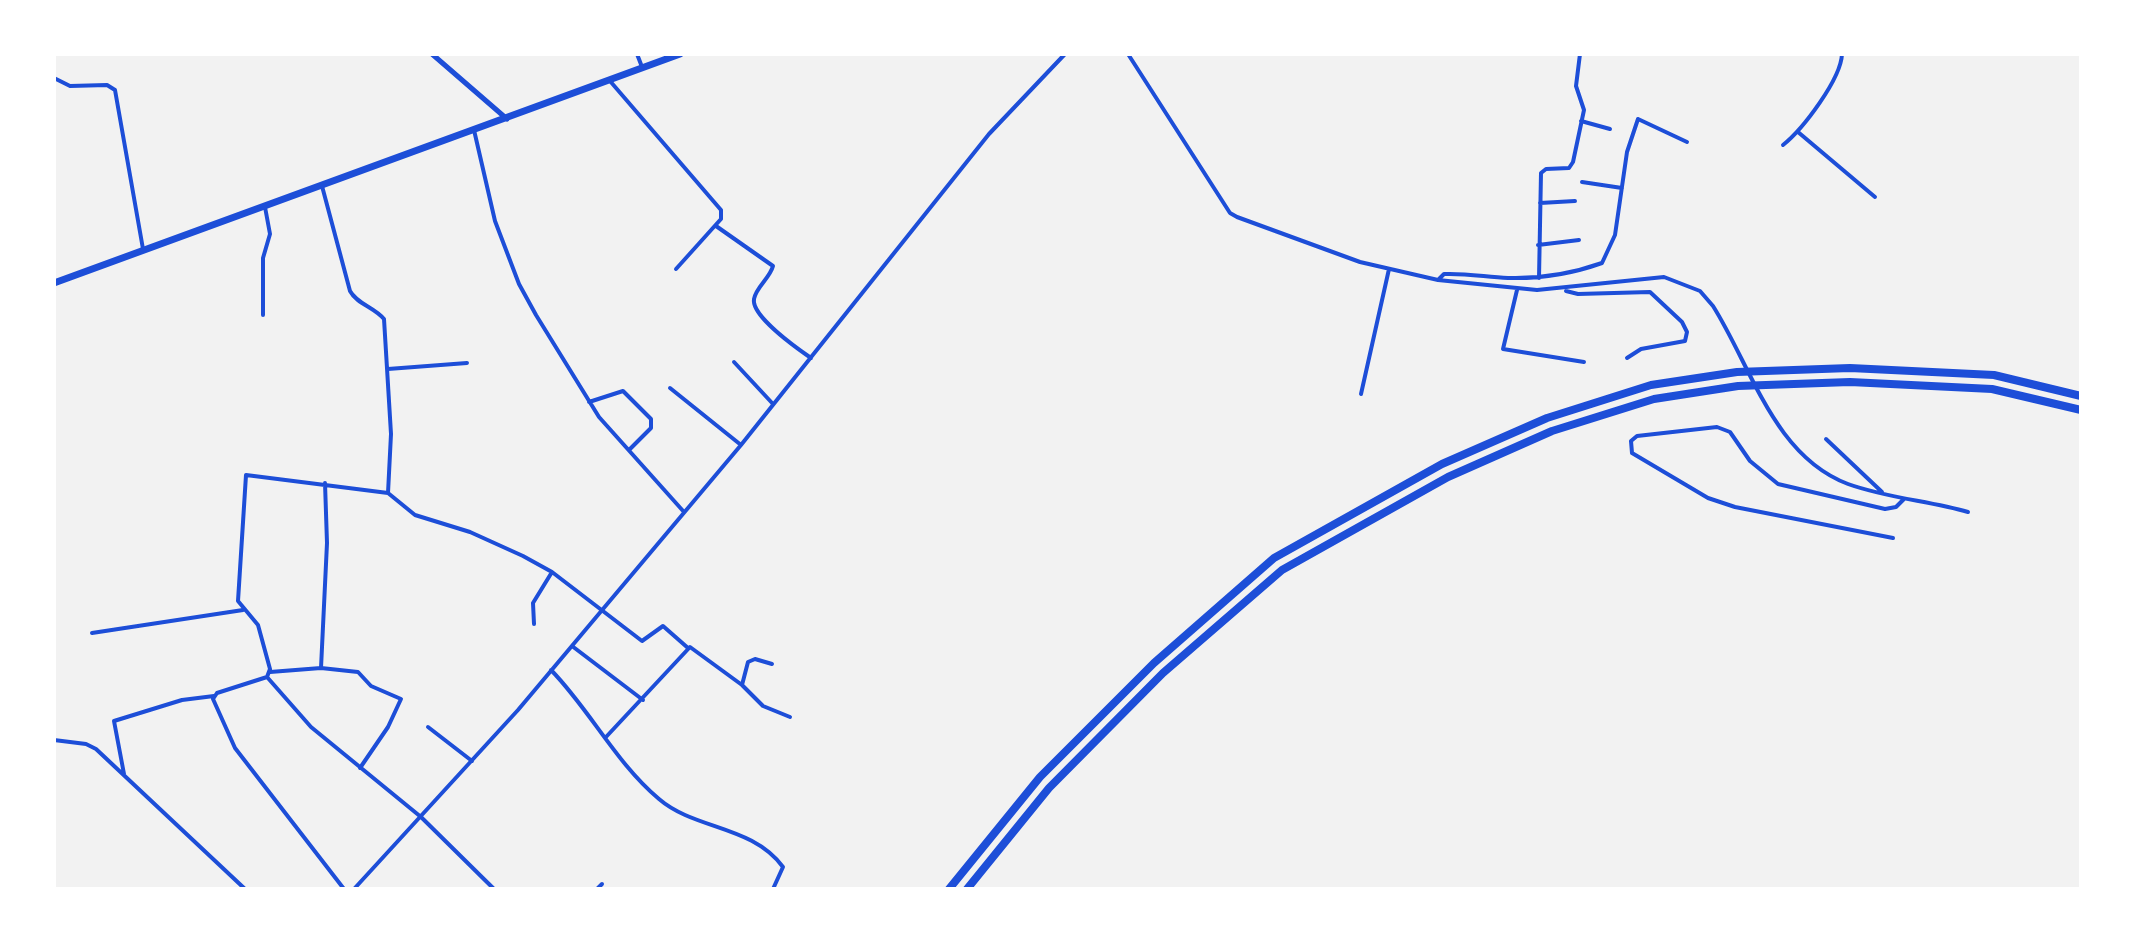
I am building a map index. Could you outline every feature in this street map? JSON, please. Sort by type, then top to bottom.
[{"type":"highway","points":[[54,283],[508,120],[608,79],[680,54]]},
{"type":"highway","points":[[949,889],[1040,777],[1154,663],[1274,558],[1442,464],[1547,418],[1651,385],[1751,371],[1850,368],[1994,375],[2081,396]]},
{"type":"highway","points":[[967,889],[1049,788],[1163,673],[1282,570],[1448,477],[1552,431],[1654,399],[1752,385],[1850,382],[1992,389],[2081,410]]},
{"type":"street","points":[[432,54],[508,120]]},
{"type":"street","points":[[567,54],[587,54]]},
{"type":"street","points":[[637,54],[642,67]]},
{"type":"street","points":[[354,889],[572,646],[741,445],[989,134],[1065,54]]},
{"type":"street","points":[[1128,54],[1230,213],[1300,241],[1389,269],[1438,280],[1517,290],[1562,289],[1636,277],[1664,277],[1700,291],[1731,337],[1772,414],[1793,446],[1811,464],[1829,476],[1884,493],[1968,512]]},
{"type":"street","points":[[1539,278],[1541,173],[1546,169],[1569,168],[1584,110],[1576,86],[1580,54]]},
{"type":"street","points":[[1783,145],[1798,132],[1838,74],[1842,54]]},
{"type":"street","points":[[54,78],[70,86],[107,85],[115,90],[144,251]]},
{"type":"street","points":[[608,79],[721,210],[721,219],[676,269]]},
{"type":"street","points":[[1438,280],[1444,274],[1463,273],[1539,278],[1574,273],[1602,263],[1615,235],[1627,152],[1638,119],[1687,142]]},
{"type":"street","points":[[1581,121],[1610,129]]},
{"type":"street","points":[[474,130],[495,221],[519,284],[589,402],[684,512]]},
{"type":"street","points":[[1798,132],[1875,197]]},
{"type":"street","points":[[1582,182],[1622,188]]},
{"type":"street","points":[[322,186],[350,291],[353,297],[375,307],[384,319],[388,369],[388,493]]},
{"type":"street","points":[[1540,203],[1575,201]]},
{"type":"street","points":[[263,315],[263,258],[270,234],[265,207]]},
{"type":"street","points":[[715,225],[773,266],[754,298],[755,308],[780,334],[811,358]]},
{"type":"street","points":[[1538,245],[1579,240]]},
{"type":"street","points":[[1361,394],[1389,269]]},
{"type":"street","points":[[1562,289],[1578,294],[1650,292],[1682,322],[1687,332],[1685,341],[1641,349],[1627,358]]},
{"type":"street","points":[[1517,290],[1503,349],[1584,362]]},
{"type":"street","points":[[734,362],[773,404]]},
{"type":"street","points":[[388,369],[467,363]]},
{"type":"street","points":[[670,388],[741,445]]},
{"type":"street","points":[[589,402],[623,391],[651,419],[651,428],[629,450]]},
{"type":"street","points":[[1893,538],[1735,507],[1708,498],[1632,453],[1631,441],[1637,436],[1717,427],[1730,432],[1750,461],[1778,484],[1885,509],[1896,507],[1904,498]]},
{"type":"street","points":[[1826,439],[1884,493]]},
{"type":"street","points":[[494,889],[421,817],[311,727],[269,674],[258,625],[238,601],[244,478],[253,474],[388,493],[415,515],[470,532],[552,572],[642,641],[663,626],[688,648],[694,648],[742,685],[763,706],[790,717]]},
{"type":"street","points":[[321,668],[327,543],[325,483]]},
{"type":"street","points":[[534,624],[533,603],[552,572]]},
{"type":"street","points":[[92,633],[243,610]]},
{"type":"street","points":[[572,646],[643,700]]},
{"type":"street","points":[[606,737],[688,648]]},
{"type":"street","points":[[742,685],[748,662],[755,659],[772,664]]},
{"type":"street","points":[[125,776],[114,721],[182,700],[214,696],[269,674],[321,668],[358,672],[371,686],[401,699],[388,727],[360,768]]},
{"type":"street","points":[[551,670],[577,697],[606,737],[659,799],[744,836],[776,859],[783,867],[773,889]]},
{"type":"street","points":[[214,696],[213,703],[235,748],[344,889]]},
{"type":"street","points":[[428,727],[472,761]]},
{"type":"street","points":[[54,740],[86,744],[125,776],[245,889]]}]
